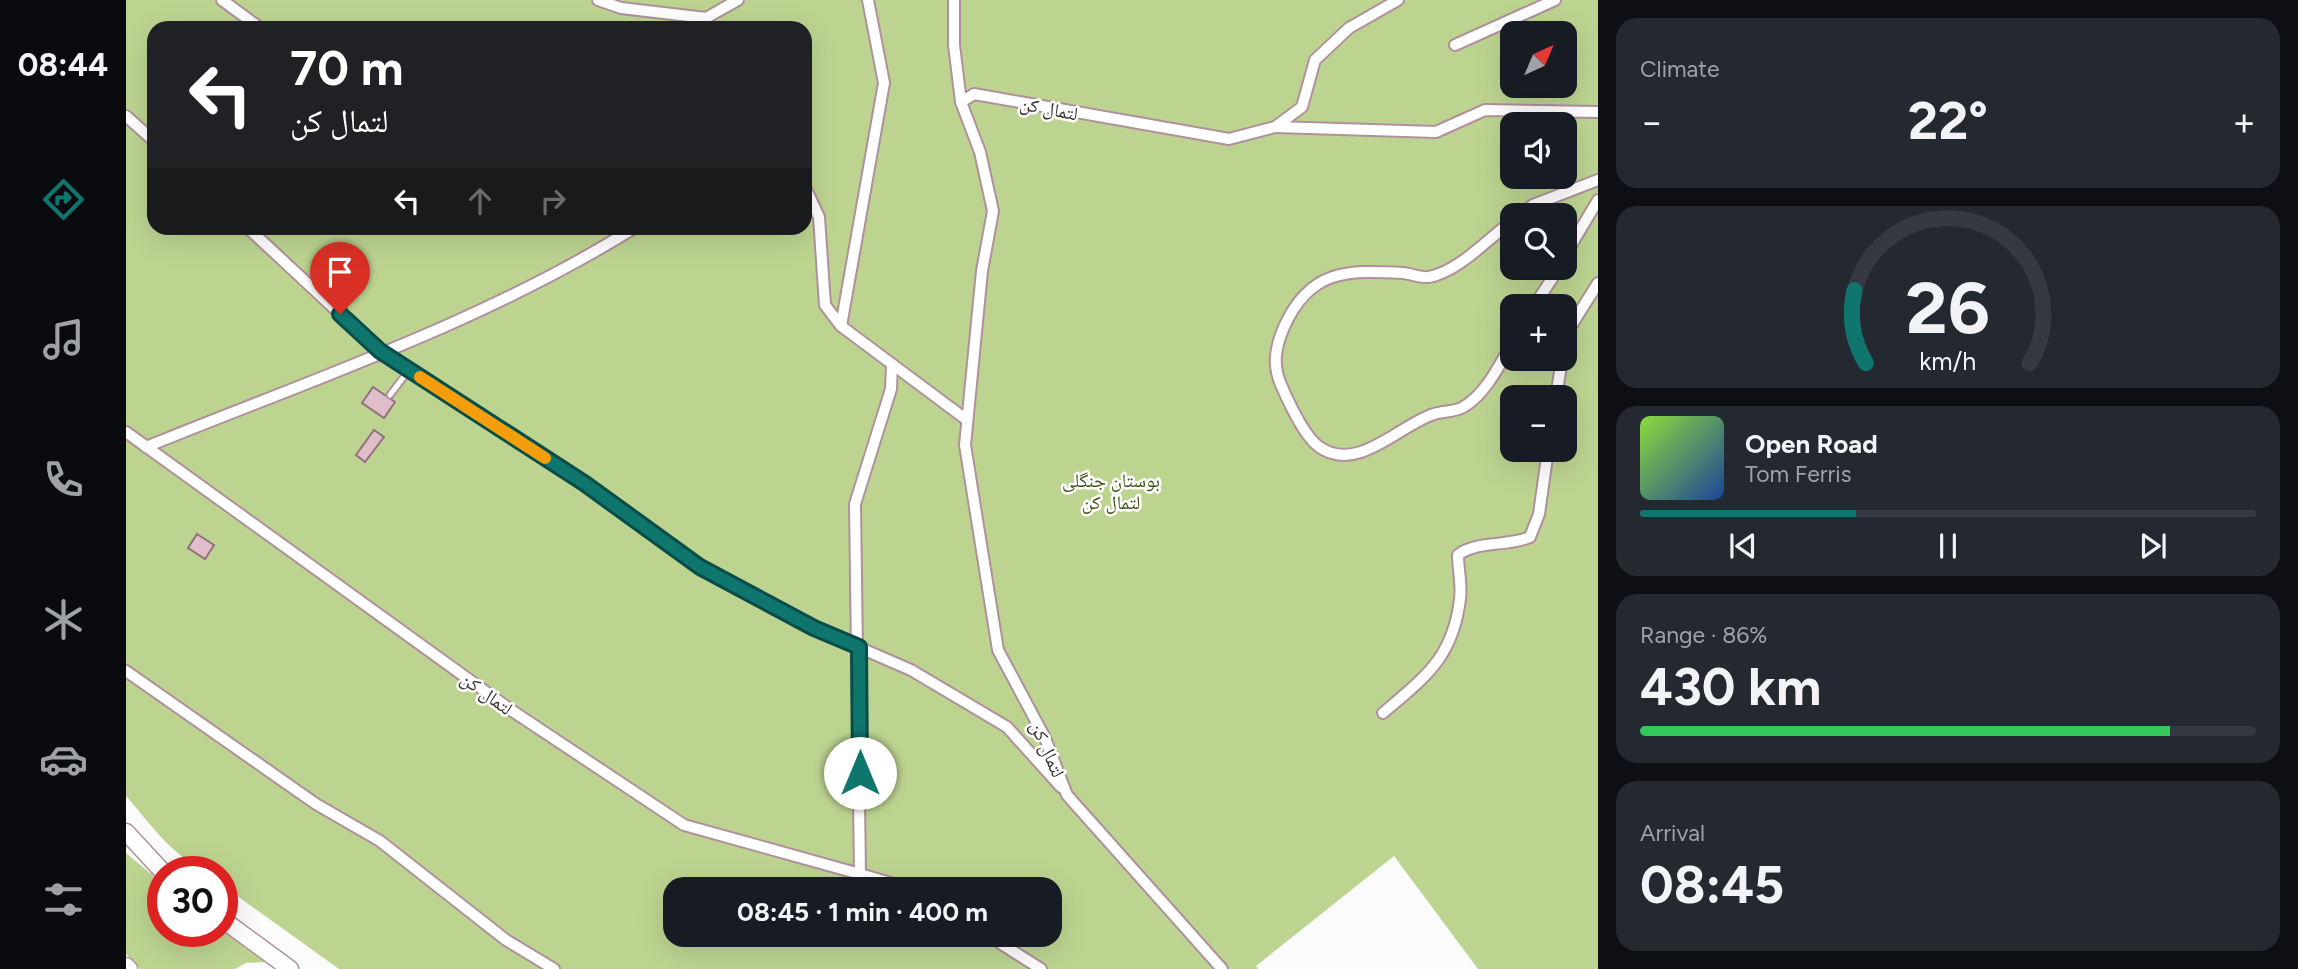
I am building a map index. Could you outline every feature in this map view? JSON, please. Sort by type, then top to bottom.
[{"type":"main road","points":[[126,832],[148,856]]},
{"type":"main road","points":[[238,931],[290,969]]},
{"type":"street","points":[[222,0],[250,21]]},
{"type":"street","points":[[598,0],[621,8],[706,18],[738,0]]},
{"type":"street","points":[[841,326],[884,83],[868,0]]},
{"type":"street","points":[[954,0],[954,45],[961,102]]},
{"type":"street","name":"لتمال کن","points":[[1067,795],[1045,738],[998,650],[965,445],[982,271],[993,211],[980,152],[961,102],[974,94],[1229,139],[1275,127],[1302,107],[1315,60],[1349,28],[1398,0]]},
{"type":"street","points":[[1455,45],[1555,0]]},
{"type":"street","points":[[1275,127],[1436,132],[1485,110],[1598,112]]},
{"type":"street","points":[[126,116],[147,135]]},
{"type":"street","points":[[1538,203],[1598,180]]},
{"type":"street","points":[[1577,235],[1598,200]]},
{"type":"street","points":[[812,202],[819,217],[825,305],[841,326],[967,420]]},
{"type":"street","points":[[1500,230],[1446,271],[1426,278],[1406,273],[1330,276],[1305,293],[1290,313],[1277,343],[1275,372],[1290,407],[1318,446],[1342,455],[1365,451],[1433,414],[1464,407],[1491,379],[1500,364]]},
{"type":"street","name":"لتمال کن","points":[[256,235],[380,351],[584,483],[700,567],[814,628],[911,670],[1007,727],[1222,969]]},
{"type":"street","points":[[146,447],[505,300],[622,235]]},
{"type":"street","points":[[1577,316],[1598,283]]},
{"type":"street","points":[[860,874],[855,504],[891,389],[892,363]]},
{"type":"street","name":"لتمال کن","points":[[126,432],[511,710],[684,825],[870,877]]},
{"type":"street","points":[[1383,713],[1440,661],[1454,629],[1461,597],[1458,555],[1469,546],[1514,544],[1530,537],[1539,514],[1546,462]]},
{"type":"street","points":[[126,671],[316,804],[380,841],[506,940],[554,969]]},
{"type":"street","points":[[1006,947],[1041,969]]},
{"type":"lane","points":[[390,395],[409,370]]},
{"type":"green space","name":"بوستان جنگلی لتمال کن","points":[[126,0],[1598,0],[1598,969],[1478,969],[1394,856],[1256,966],[1258,969],[339,969],[238,896],[238,856],[181,856],[126,796]]},
{"type":"green space","points":[[126,853],[147,871],[147,947],[238,947],[238,942],[267,962],[246,963],[235,969],[140,969],[126,954]]},
{"type":"building","points":[[373,387],[395,402],[384,418],[362,403]]},
{"type":"building","points":[[374,430],[384,437],[365,462],[356,455]]},
{"type":"building","points":[[197,534],[214,545],[205,559],[188,548]]},
{"type":"slow traffic","points":[[420,377],[545,458]]},
{"type":"route","points":[[340,314],[380,351],[584,483],[700,567],[814,628],[859,647],[860,773]]}]
